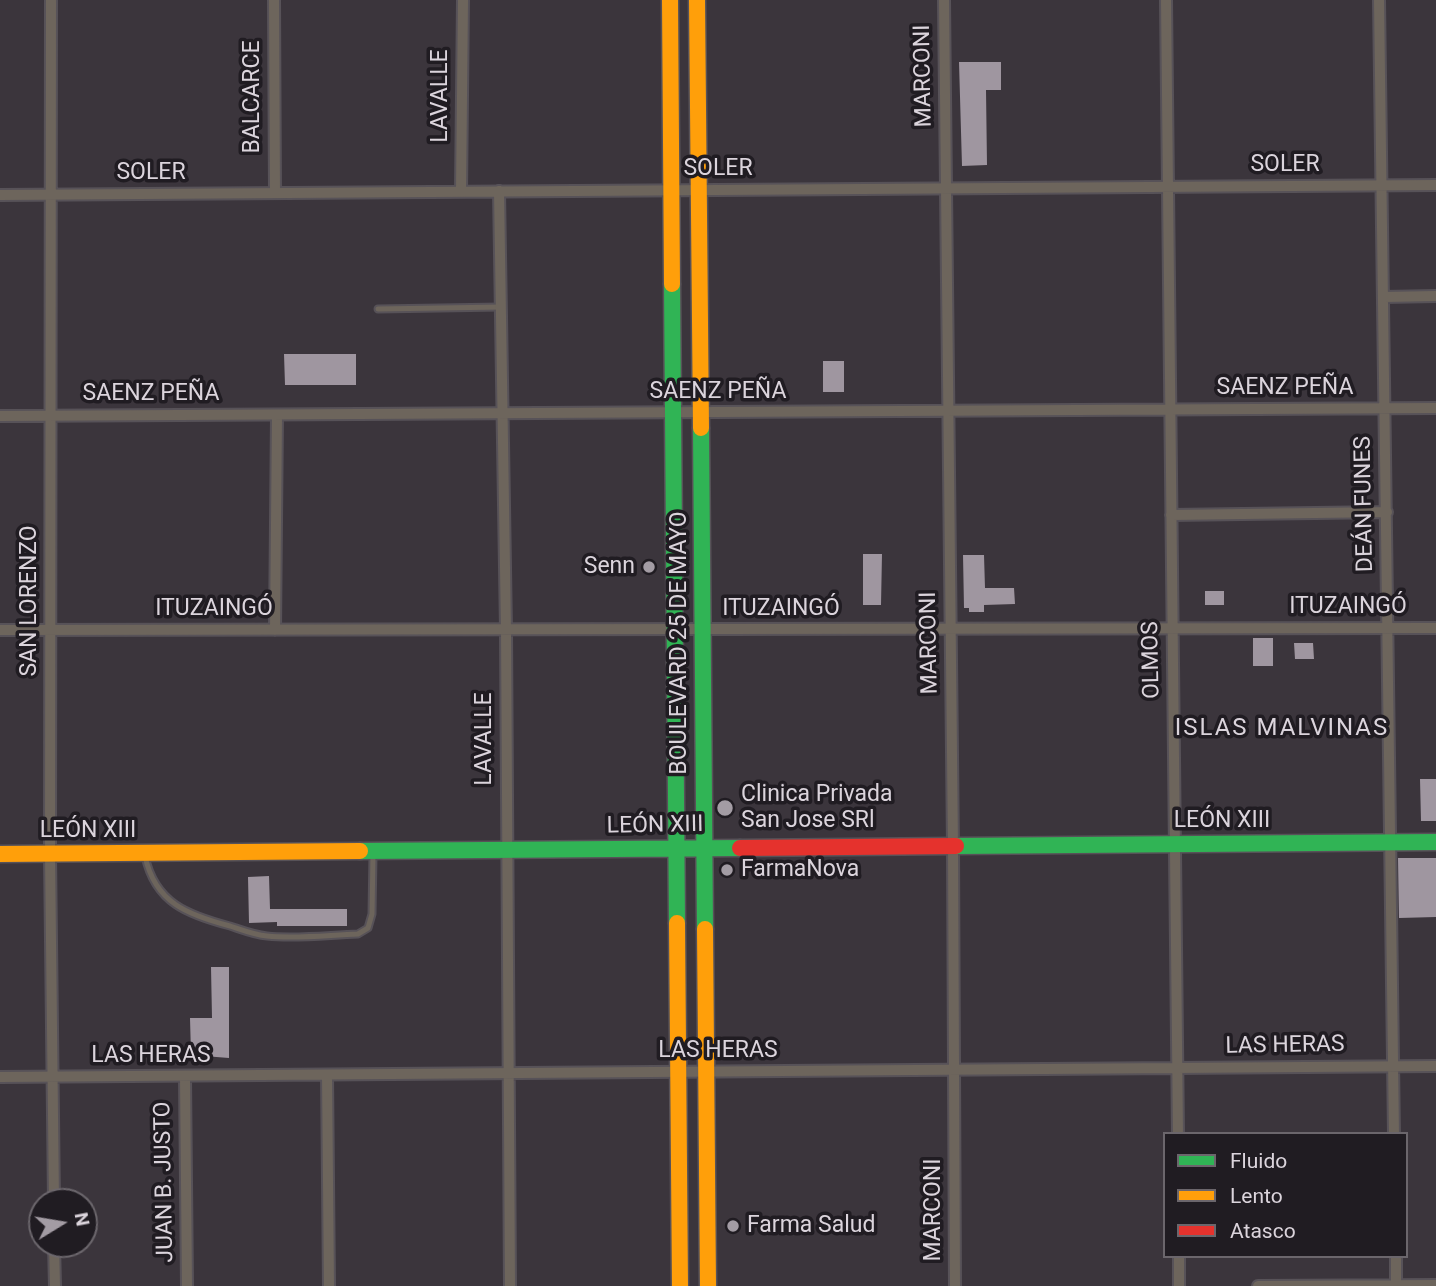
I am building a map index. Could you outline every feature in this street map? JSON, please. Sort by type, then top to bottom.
[{"type":"street","name":"SAN LORENZO","points":[[51,0],[50,854],[54,1188]]},
{"type":"street","name":"BALCARCE","points":[[274,0],[275,193]]},
{"type":"street","name":"LAVALLE","points":[[461,192],[463,0]]},
{"type":"street","name":"BOULEVARD 25 DE MAYO","points":[[670,0],[680,1286]]},
{"type":"street","name":"BOULEVARD 25 DE MAYO","points":[[697,0],[708,1286]]},
{"type":"street","name":"MARCONI","points":[[944,0],[955,1286]]},
{"type":"street","name":"OLMOS","points":[[1166,0],[1178,1132]]},
{"type":"street","name":"DEÁN FUNES","points":[[1379,0],[1394,1132]]},
{"type":"street","name":"SOLER","points":[[0,195],[1436,185]]},
{"type":"street","name":"LAVALLE","points":[[499,191],[506,630],[510,1286]]},
{"type":"street","points":[[1384,297],[1436,296]]},
{"type":"street","name":"SAENZ PEÑA","points":[[0,416],[1436,408]]},
{"type":"street","points":[[275,630],[277,415]]},
{"type":"street","points":[[1171,516],[1387,512]]},
{"type":"street","name":"ITUZAINGÓ","points":[[0,630],[1436,628]]},
{"type":"street","name":"LEÓN XIII","points":[[0,854],[1436,842]]},
{"type":"street","name":"LAS HERAS","points":[[0,1077],[1436,1066]]},
{"type":"street","points":[[327,1075],[329,1286]]},
{"type":"street","name":"JUAN B. JUSTO","points":[[185,1077],[187,1286]]},
{"type":"street","points":[[54,1258],[55,1286]]},
{"type":"street","points":[[1179,1258],[1179,1286]]},
{"type":"street","points":[[1396,1258],[1396,1286]]},
{"type":"street","points":[[1258,1286],[1436,1285]]},
{"type":"lane","points":[[378,309],[501,307]]},
{"type":"lane","points":[[145,853],[149,875],[161,893],[185,911],[200,918],[265,936],[358,934],[368,928],[372,914],[373,851]]},
{"type":"building","points":[[959,62],[1001,62],[1001,90],[986,90],[987,165],[962,166]]},
{"type":"building","points":[[284,354],[356,354],[356,385],[285,385]]},
{"type":"building","points":[[823,361],[844,361],[844,392],[823,392]]},
{"type":"building","points":[[863,554],[882,554],[881,605],[863,605]]},
{"type":"building","points":[[963,555],[984,555],[985,588],[1014,588],[1015,604],[984,605],[984,612],[969,612],[969,608],[964,608]]},
{"type":"building","points":[[1205,591],[1224,591],[1224,605],[1205,605]]},
{"type":"building","points":[[1253,638],[1273,638],[1273,666],[1253,666]]},
{"type":"building","points":[[1294,643],[1313,643],[1314,659],[1295,659]]},
{"type":"building","points":[[1420,779],[1436,779],[1436,821],[1421,821]]},
{"type":"building","points":[[1398,858],[1436,858],[1436,917],[1399,918]]},
{"type":"building","points":[[269,876],[270,909],[347,909],[347,926],[277,926],[277,922],[249,923],[248,877]]},
{"type":"building","points":[[211,967],[229,967],[229,1058],[191,1055],[190,1018],[212,1018]]},
{"type":"traffic: fast","points":[[672,284],[677,923]]},
{"type":"traffic: fast","points":[[701,428],[705,929]]},
{"type":"traffic: fast","points":[[956,846],[1436,842]]},
{"type":"traffic: fast","points":[[360,851],[740,848]]},
{"type":"traffic: slow","points":[[670,0],[672,284]]},
{"type":"traffic: slow","points":[[697,0],[701,428]]},
{"type":"traffic: slow","points":[[0,854],[360,851]]},
{"type":"traffic: slow","points":[[677,923],[680,1286]]},
{"type":"traffic: slow","points":[[705,929],[708,1286]]},
{"type":"traffic: jam","points":[[740,848],[956,846]]},
{"type":"place","name":"Senn","points":[[649,567]]},
{"type":"place","name":"Clinica Privada San Jose SRl","points":[[725,808]]},
{"type":"place","name":"FarmaNova","points":[[727,870]]},
{"type":"place","name":"Farma Salud","points":[[733,1226]]},
{"type":"district","name":"ISLAS MALVINAS","points":[[1282,729]]}]
